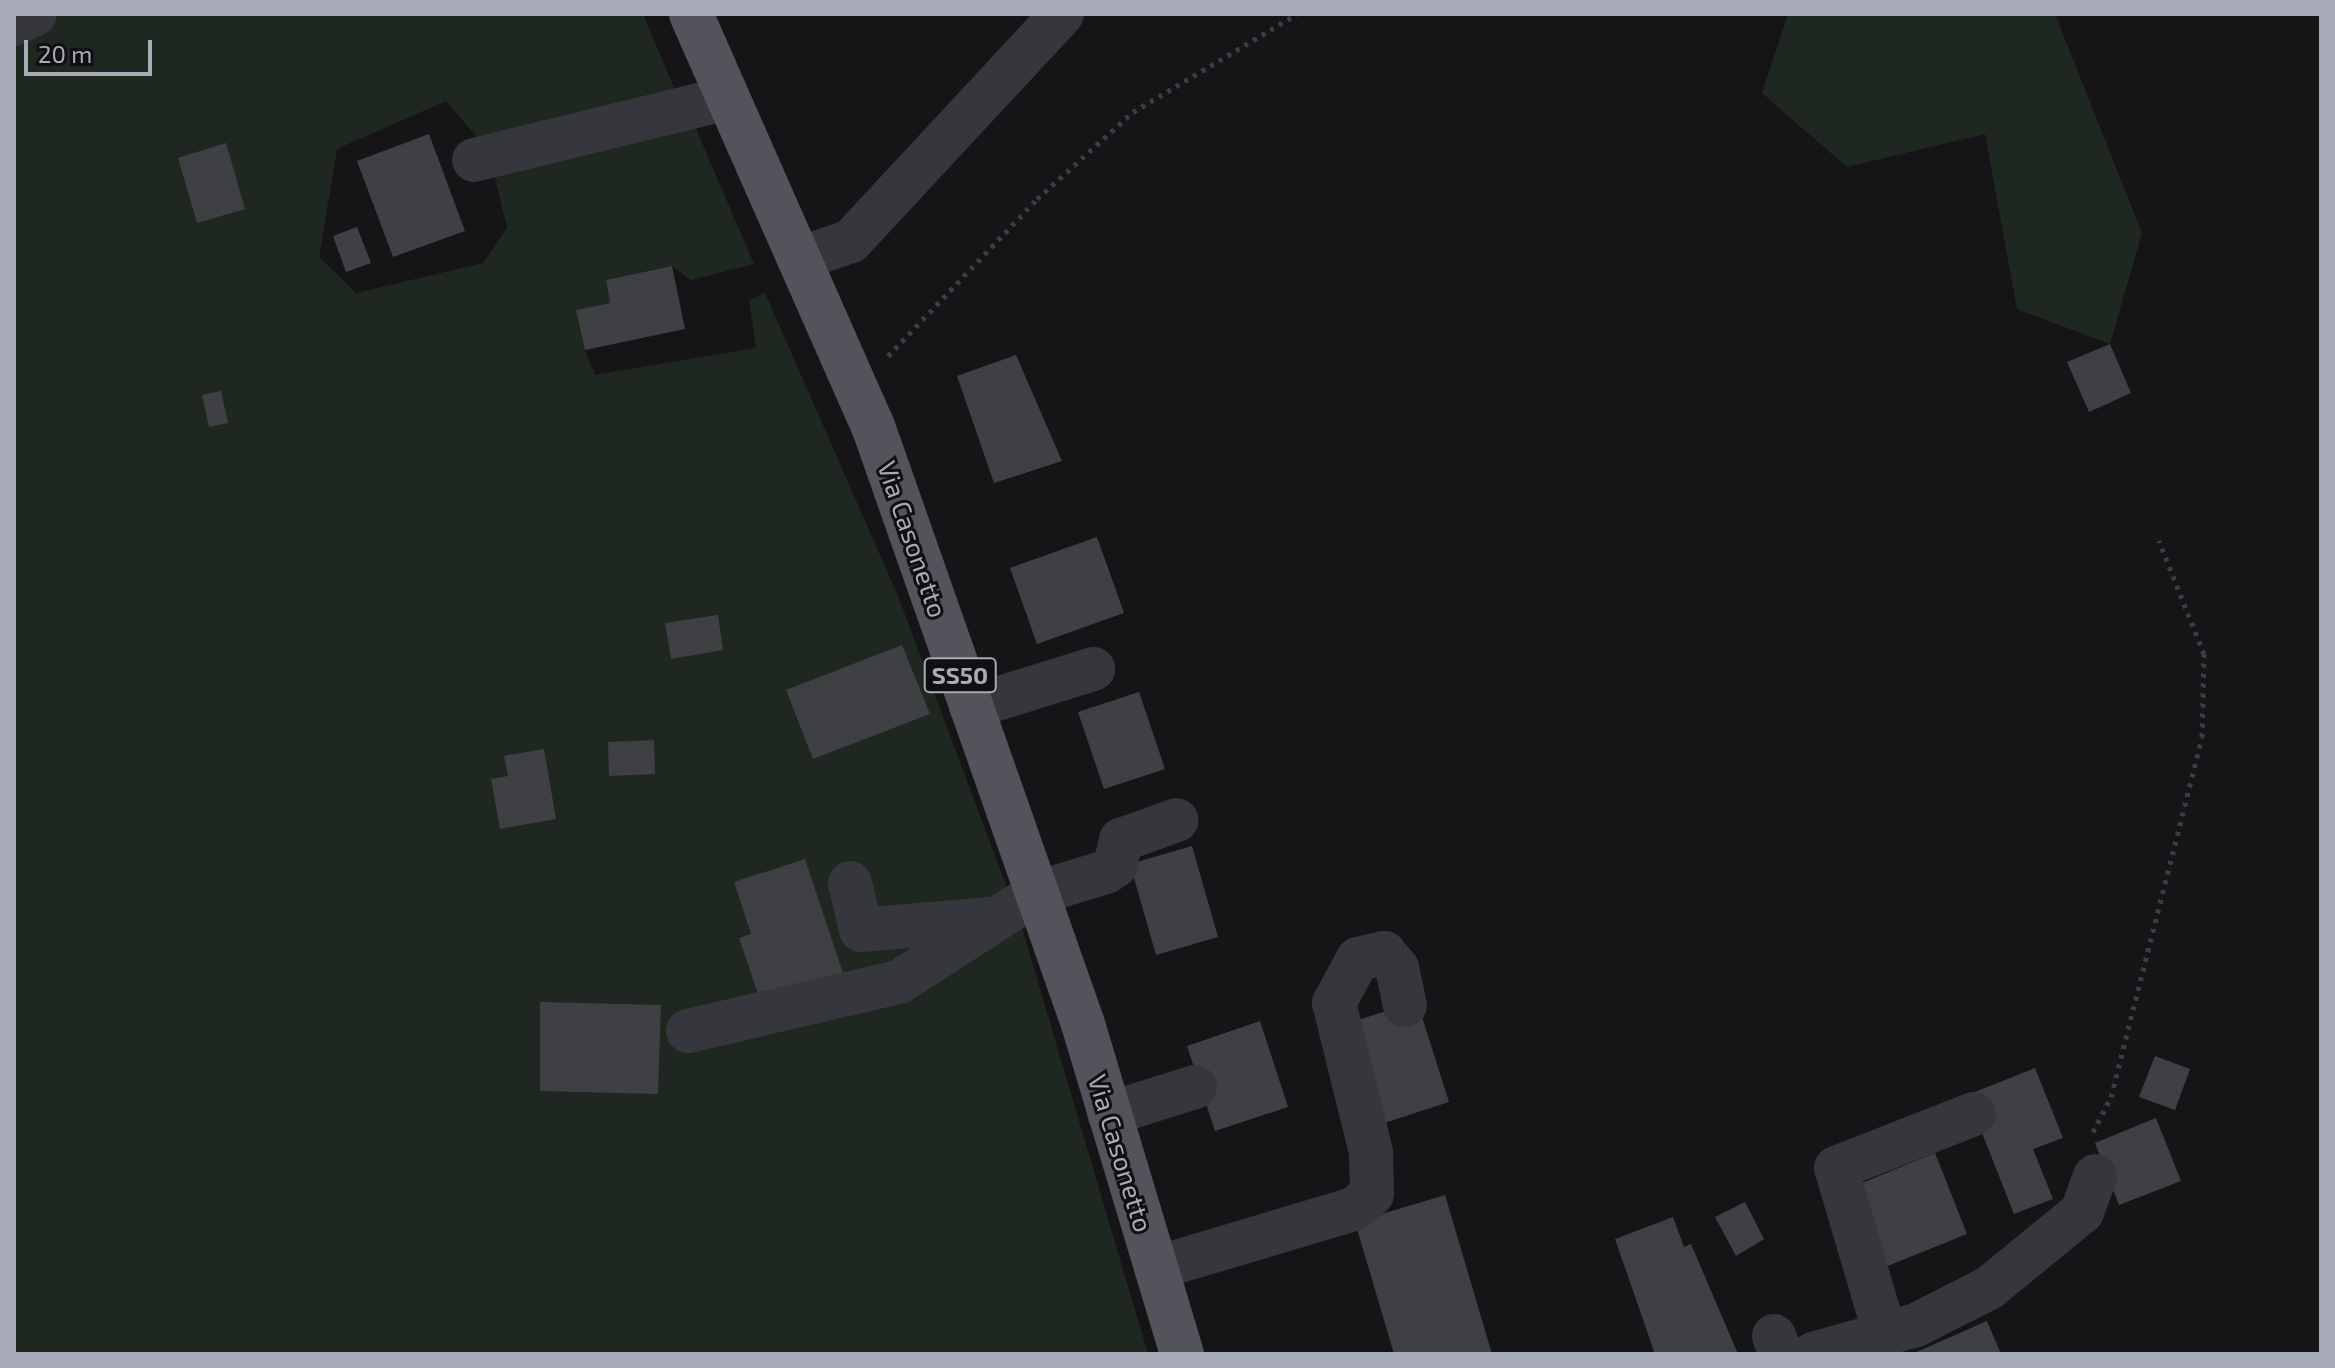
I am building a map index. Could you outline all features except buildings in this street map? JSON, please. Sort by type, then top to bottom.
[{"type":"main road","name":"Via Casonetto","points":[[691,14],[857,389],[1037,893],[1182,1354]]},
{"type":"lane","points":[[14,24],[35,14]]},
{"type":"lane","points":[[799,259],[851,241],[1062,14]]},
{"type":"lane","points":[[474,160],[728,98]]},
{"type":"lane","points":[[971,707],[1093,669]]},
{"type":"lane","points":[[688,1031],[899,982],[1037,893],[1106,872],[1115,866],[1121,840],[1177,820]]},
{"type":"lane","points":[[850,883],[861,930],[996,919]]},
{"type":"lane","points":[[1156,1268],[1354,1209],[1372,1194],[1371,1152],[1334,1003],[1358,959],[1384,953],[1397,968],[1405,1005]]},
{"type":"lane","points":[[1109,1114],[1195,1087]]},
{"type":"lane","points":[[1885,1334],[1836,1168],[1974,1114]]},
{"type":"lane","points":[[1813,1354],[1885,1334],[1989,1288],[2082,1212],[2095,1176]]},
{"type":"path","points":[[857,389],[1037,199],[1133,112],[1297,14]]},
{"type":"path","points":[[2095,1176],[2090,1138],[2111,1097],[2202,737],[2204,654],[2159,541]]},
{"type":"shaded area","points":[[14,14],[643,14],[675,90],[481,142],[446,101],[337,149],[319,257],[356,293],[483,263],[507,228],[492,166],[690,115],[754,264],[691,280],[672,266],[606,280],[610,303],[577,310],[585,350],[595,375],[756,348],[749,300],[765,293],[898,596],[1022,928],[1148,1354],[14,1354]]},
{"type":"shaded area","points":[[1788,14],[2055,14],[2142,233],[2110,344],[2017,309],[1985,134],[1847,167],[1762,93]]}]
